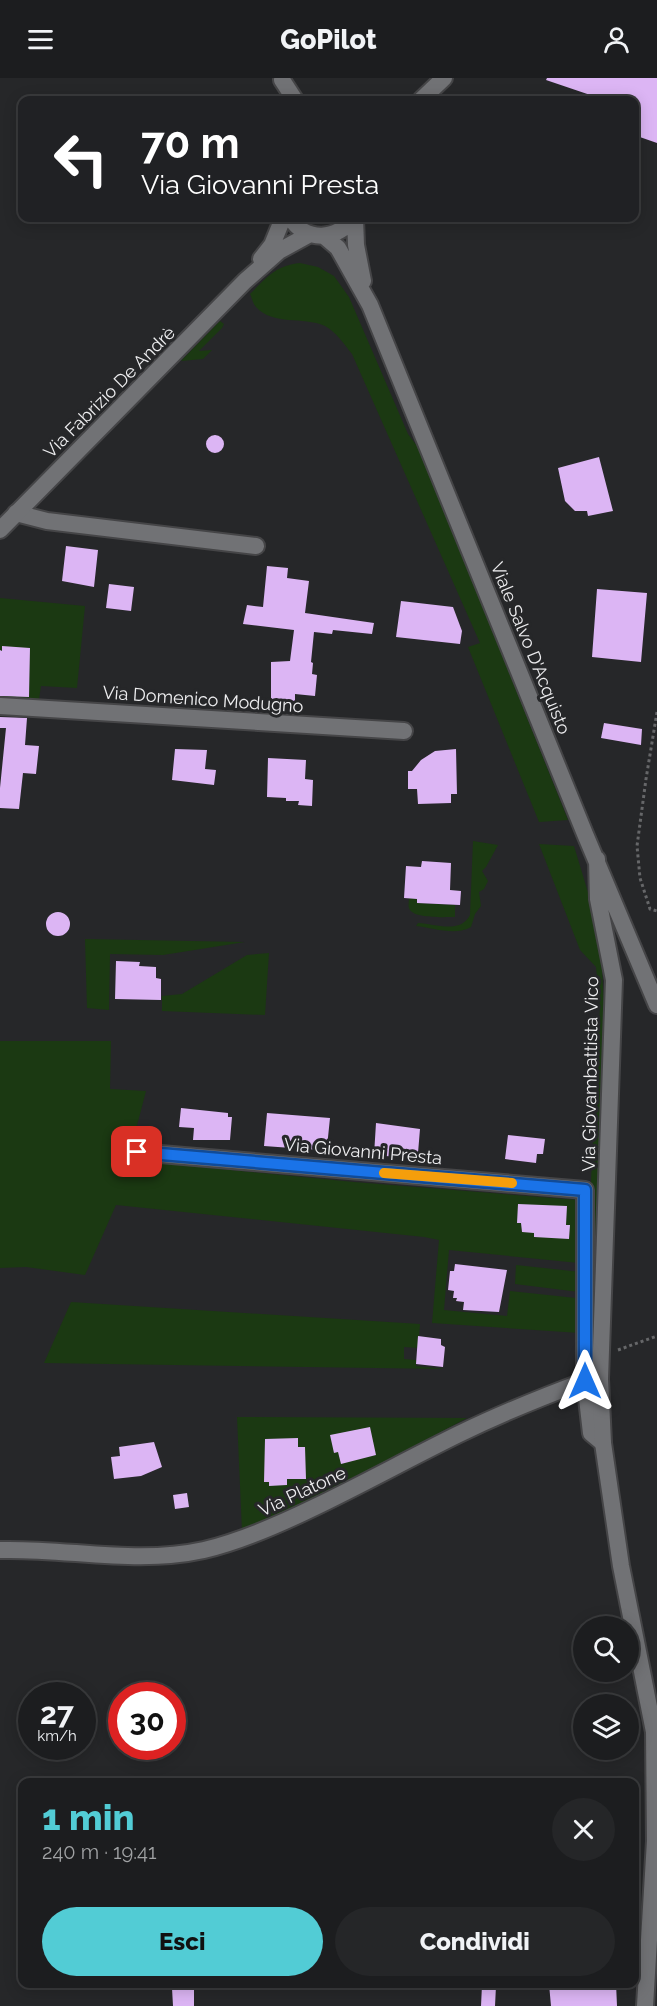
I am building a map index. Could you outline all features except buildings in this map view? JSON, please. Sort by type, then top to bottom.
[{"type":"street","points":[[425,96],[444,78]]},
{"type":"street","points":[[281,79],[285,96]]},
{"type":"street","points":[[281,79],[292,96]]},
{"type":"street","name":"Via Fabrizio De Andrè","points":[[245,281],[272,245],[281,222]]},
{"type":"street","name":"Viale Salvo D'Acquisto","points":[[295,222],[301,229],[317,235],[338,248],[370,305],[657,1005]]},
{"type":"street","name":"Via Fabrizio De Andrè","points":[[0,530],[245,281],[279,251],[317,235],[334,234],[350,222]]},
{"type":"street","name":"Viale Salvo D'Acquisto","points":[[354,222],[356,245],[370,305]]},
{"type":"street","points":[[16,513],[47,521],[256,546]]},
{"type":"street","name":"Via Domenico Modugno","points":[[0,706],[404,731]]},
{"type":"street","name":"Via Giovambattista Vico","points":[[597,859],[598,899],[614,980],[602,1353],[592,1380],[621,1566],[654,1732],[655,1841],[645,2006]]},
{"type":"street","points":[[614,980],[619,962],[635,949]]},
{"type":"street","name":"Via Giovanni Presta","points":[[137,1152],[585,1190],[592,1380]]},
{"type":"street","name":"Via Platone","points":[[0,1550],[117,1557],[172,1555],[204,1550],[247,1537],[291,1518],[527,1402],[592,1380]]},
{"type":"path","points":[[657,712],[638,846],[640,878],[650,909],[657,911]]},
{"type":"path","points":[[602,1353],[657,1336]]},
{"type":"green space","points":[[300,263],[318,267],[334,276],[349,297],[408,434],[420,450],[568,820],[539,822],[468,647],[480,643],[352,354],[325,326],[307,321],[271,317],[254,304],[250,294],[267,278],[284,267]]},
{"type":"green space","points":[[220,321],[224,324],[222,328],[199,351],[212,350],[203,359],[181,361]]},
{"type":"green space","points":[[0,598],[85,606],[77,688],[41,686],[39,699],[0,697]]},
{"type":"green space","points":[[473,841],[498,845],[482,871],[488,881],[484,889],[479,892],[481,906],[475,914],[471,927],[451,931],[416,926],[418,923],[447,927],[466,921],[470,915]]},
{"type":"green space","points":[[539,844],[574,846],[590,899],[602,969],[604,1003],[593,1366],[590,1200],[600,1006],[596,967],[580,950]]},
{"type":"green space","points":[[409,898],[417,898],[417,903],[455,905],[455,917],[429,917],[411,912]]},
{"type":"green space","points":[[85,939],[245,942],[163,955],[110,954],[109,1010],[87,1008]]},
{"type":"green space","points":[[269,953],[265,1015],[162,1011],[162,996],[182,994],[247,955]]},
{"type":"green space","points":[[0,1041],[111,1041],[110,1089],[146,1091],[128,1160],[354,1182],[578,1200],[579,1263],[449,1250],[444,1310],[507,1316],[510,1291],[576,1298],[578,1299],[580,1333],[432,1323],[439,1240],[424,1237],[116,1205],[85,1275],[26,1267],[0,1268]]},
{"type":"green space","points":[[516,1265],[581,1272],[579,1292],[515,1284]]},
{"type":"green space","points":[[71,1302],[420,1324],[418,1348],[404,1347],[404,1359],[416,1360],[416,1366],[445,1369],[44,1363]]},
{"type":"green space","points":[[237,1417],[467,1418],[281,1517],[242,1531]]},
{"type":"slow traffic","points":[[384,1173],[512,1183]]},
{"type":"route","points":[[137,1152],[585,1190],[585,1381]]}]
